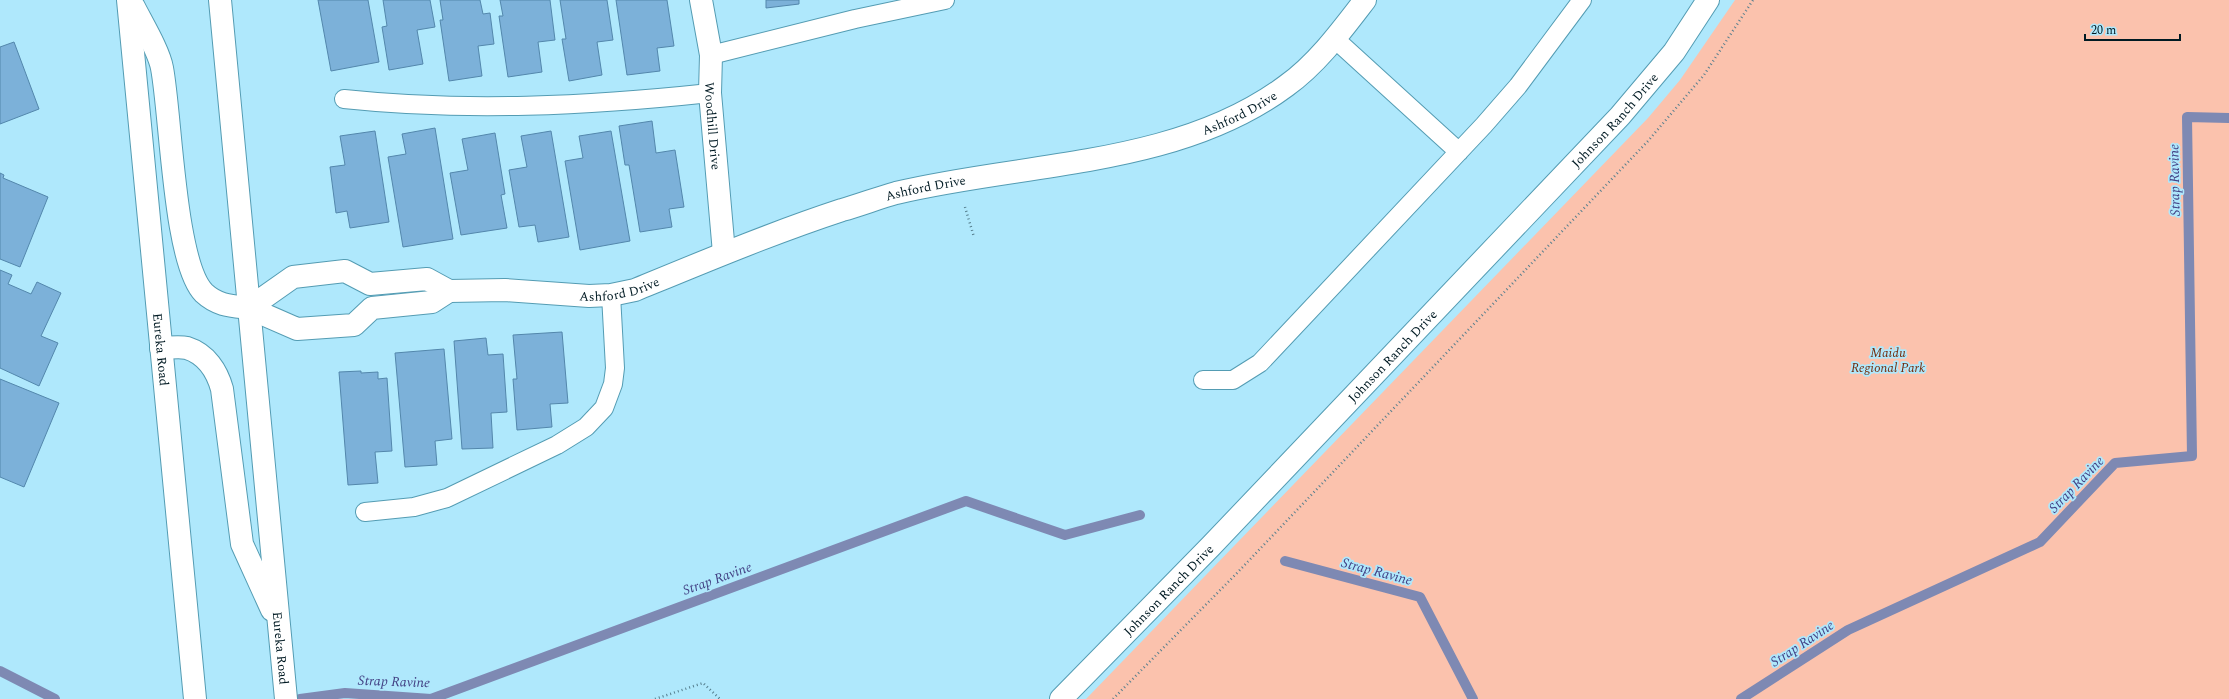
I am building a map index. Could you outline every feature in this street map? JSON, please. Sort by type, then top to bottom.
[{"type":"street","name":"Eureka Road","points":[[128,0],[195,699]]},
{"type":"street","points":[[131,0],[161,66],[182,234],[189,265],[204,292],[221,305],[249,308],[297,329],[354,325],[372,308],[432,302],[449,291]]},
{"type":"street","name":"Eureka Road","points":[[220,0],[286,699]]},
{"type":"street","name":"Woodhill Drive","points":[[701,0],[711,55],[710,93],[724,253]]},
{"type":"street","name":"Ashford Drive","points":[[370,284],[427,279],[449,291],[505,290],[566,296],[611,294],[634,290],[724,253],[809,221],[894,194],[959,180],[1120,154],[1174,142],[1244,113],[1287,85],[1335,39],[1365,0]]},
{"type":"street","name":"Johnson Ranch Drive","points":[[1061,699],[1216,540],[1620,116],[1674,52],[1708,0]]},
{"type":"street","points":[[249,308],[293,277],[345,271],[370,284],[372,308]]},
{"type":"street","points":[[161,348],[186,348],[205,358],[213,367],[219,378],[222,389],[242,544],[279,625]]},
{"type":"lane","points":[[711,55],[855,19],[945,0]]},
{"type":"lane","points":[[1203,380],[1233,380],[1260,363],[1459,152],[1518,86],[1582,0]]},
{"type":"lane","points":[[1335,39],[1459,152]]},
{"type":"lane","points":[[344,100],[387,104],[519,106],[644,100],[710,93]]},
{"type":"lane","points":[[365,512],[414,507],[447,498],[557,445],[586,427],[604,408],[613,384],[616,368],[611,294]]},
{"type":"path","points":[[1113,699],[1244,566],[1648,141],[1704,75],[1753,0]]},
{"type":"path","points":[[655,699],[703,683],[720,699]]},
{"type":"green space","name":"Maidu Regional Park","points":[[1735,0],[2229,0],[2229,699],[1086,699],[1648,118],[1680,80]]},
{"type":"building","points":[[318,0],[368,0],[379,62],[331,71]]},
{"type":"building","points":[[383,0],[430,0],[435,27],[417,30],[423,64],[389,70],[382,27],[387,26]]},
{"type":"building","points":[[440,0],[480,0],[483,14],[490,13],[494,44],[478,46],[482,76],[449,81],[440,20],[443,20]]},
{"type":"building","points":[[500,0],[550,0],[555,40],[538,42],[542,72],[508,77],[499,16],[503,16]]},
{"type":"building","points":[[560,0],[607,0],[613,40],[597,42],[602,75],[569,81],[562,39],[566,39]]},
{"type":"building","points":[[616,0],[667,0],[674,46],[657,48],[660,71],[627,75]]},
{"type":"building","points":[[766,0],[799,0],[799,4],[766,8]]},
{"type":"building","points":[[14,42],[39,109],[0,124],[0,47]]},
{"type":"building","points":[[652,121],[656,153],[675,150],[684,207],[669,209],[672,227],[640,232],[629,165],[625,165],[619,126]]},
{"type":"building","points":[[435,128],[453,239],[403,247],[388,157],[406,154],[402,134]]},
{"type":"building","points":[[375,131],[389,222],[350,228],[347,211],[336,213],[330,167],[345,165],[340,136]]},
{"type":"building","points":[[551,131],[569,237],[538,242],[535,225],[519,227],[509,170],[527,167],[521,136]]},
{"type":"building","points":[[611,131],[630,241],[580,250],[565,161],[583,158],[579,136]]},
{"type":"building","points":[[495,133],[505,194],[501,195],[507,228],[461,235],[450,173],[468,170],[462,139]]},
{"type":"building","points":[[0,173],[4,175],[3,178],[48,197],[20,267],[0,259]]},
{"type":"building","points":[[0,270],[12,275],[8,284],[31,294],[37,282],[61,293],[41,336],[58,343],[39,386],[0,368]]},
{"type":"building","points":[[562,332],[568,403],[550,404],[552,427],[517,430],[513,379],[517,379],[513,335]]},
{"type":"building","points":[[486,338],[488,355],[503,354],[507,412],[491,413],[493,448],[462,449],[454,341]]},
{"type":"building","points":[[444,349],[452,439],[435,441],[437,465],[405,467],[395,353]]},
{"type":"building","points":[[361,371],[361,373],[378,372],[378,379],[387,378],[392,451],[375,452],[378,483],[348,485],[339,372]]},
{"type":"building","points":[[0,379],[59,403],[24,487],[0,477]]},
{"type":"waterway","name":"Strap Ravine","points":[[1741,699],[1848,630],[2040,542],[2115,463],[2192,456],[2187,117],[2229,118]]},
{"type":"waterway","name":"Strap Ravine","points":[[300,699],[345,693],[431,699],[966,501],[1065,535],[1140,515]]},
{"type":"waterway","name":"Strap Ravine","points":[[1285,561],[1420,597],[1473,699]]},
{"type":"waterway","name":"Strap Ravine","points":[[0,671],[55,699]]}]
